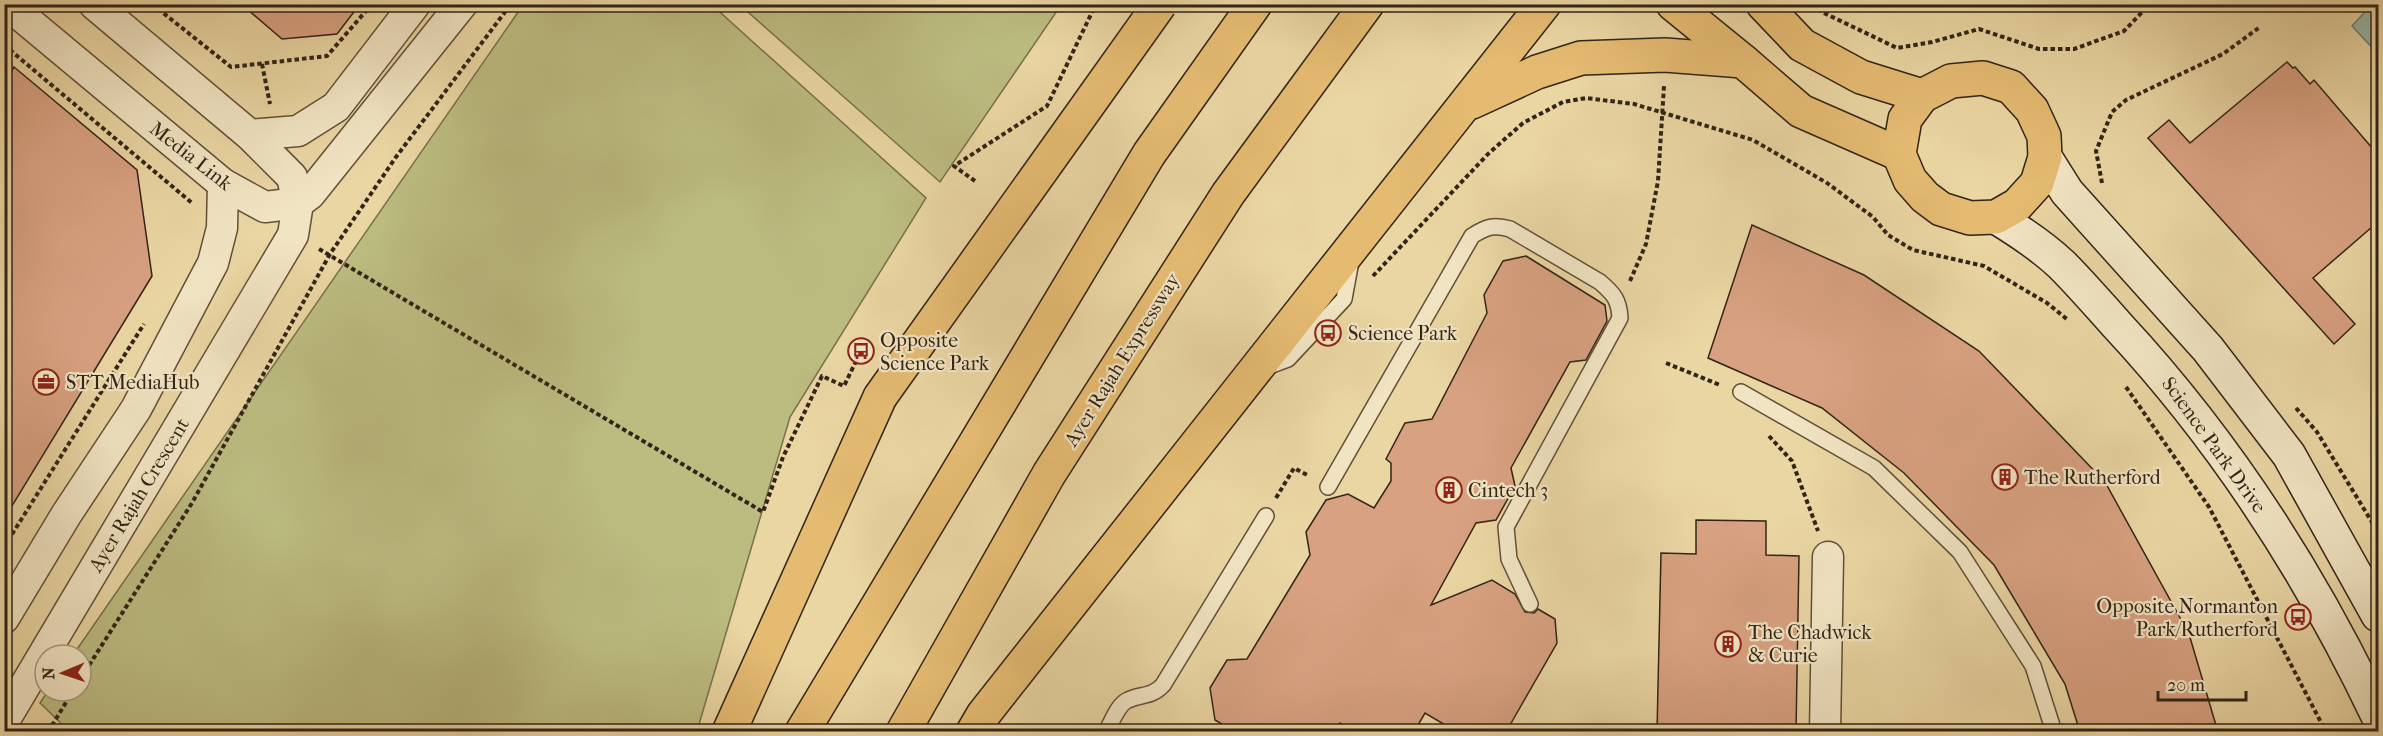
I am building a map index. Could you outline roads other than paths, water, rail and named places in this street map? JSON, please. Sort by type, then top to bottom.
[{"type":"highway","points":[[729,732],[880,397],[1160,4]]},
{"type":"highway","points":[[802,732],[1149,154],[1255,4]]},
{"type":"highway","name":"Ayer Rajah Expressway","points":[[903,732],[1049,474],[1221,204],[1366,4]]},
{"type":"highway","points":[[973,732],[983,715],[1467,105],[1544,4]]},
{"type":"highway","points":[[1672,4],[1801,111],[1899,154]]},
{"type":"highway","points":[[1763,4],[1802,45],[1861,77],[1922,96]]},
{"type":"highway","points":[[1467,105],[1537,72],[1581,58],[1665,55],[1743,61]]},
{"type":"highway","points":[[1983,78],[2011,87],[2032,110],[2044,136],[2045,157],[2037,183],[2017,205],[1996,217],[1970,218],[1941,208],[1925,197],[1910,180],[1899,154],[1905,119],[1922,96],[1952,81],[1983,78]]},
{"type":"main road","points":[[2045,157],[2067,192],[2208,349],[2289,455],[2379,615]]},
{"type":"main road","name":"Science Park Drive","points":[[1996,217],[2026,236],[2061,264],[2160,371],[2247,487],[2346,649],[2379,716]]},
{"type":"street","name":"Media Link","points":[[7,4],[223,184],[265,207],[298,203]]},
{"type":"street","points":[[94,4],[263,134],[292,177],[298,203]]},
{"type":"street","points":[[263,134],[298,131],[336,108],[415,4]]},
{"type":"street","points":[[298,203],[322,180],[462,4]]},
{"type":"street","points":[[4,618],[66,515],[136,409],[213,263],[222,228],[223,184]]},
{"type":"street","name":"Ayer Rajah Crescent","points":[[4,721],[293,235],[298,203]]},
{"type":"street","points":[[1825,732],[1828,558]]},
{"type":"lane","points":[[1328,487],[1472,236],[1483,229],[1497,225],[1510,229],[1600,282],[1614,293],[1619,304],[1620,318],[1506,527],[1509,559],[1530,604]]},
{"type":"lane","points":[[1734,392],[1874,468],[1960,552],[2033,666],[2054,732]]},
{"type":"lane","points":[[1106,732],[1122,704],[1130,699],[1156,693],[1163,685],[1266,516]]},
{"type":"place","name":"Science Park","points":[[1328,333]]},
{"type":"place","name":"Opposite Science Park","points":[[861,351]]},
{"type":"place","name":"STT MediaHub","points":[[46,382]]},
{"type":"place","name":"The Rutherford","points":[[2005,477]]},
{"type":"place","name":"Cintech 3","points":[[1449,490]]},
{"type":"place","name":"Opposite Normanton Park/Rutherford","points":[[2298,617]]},
{"type":"place","name":"The Chadwick & Curie","points":[[1728,644]]}]
